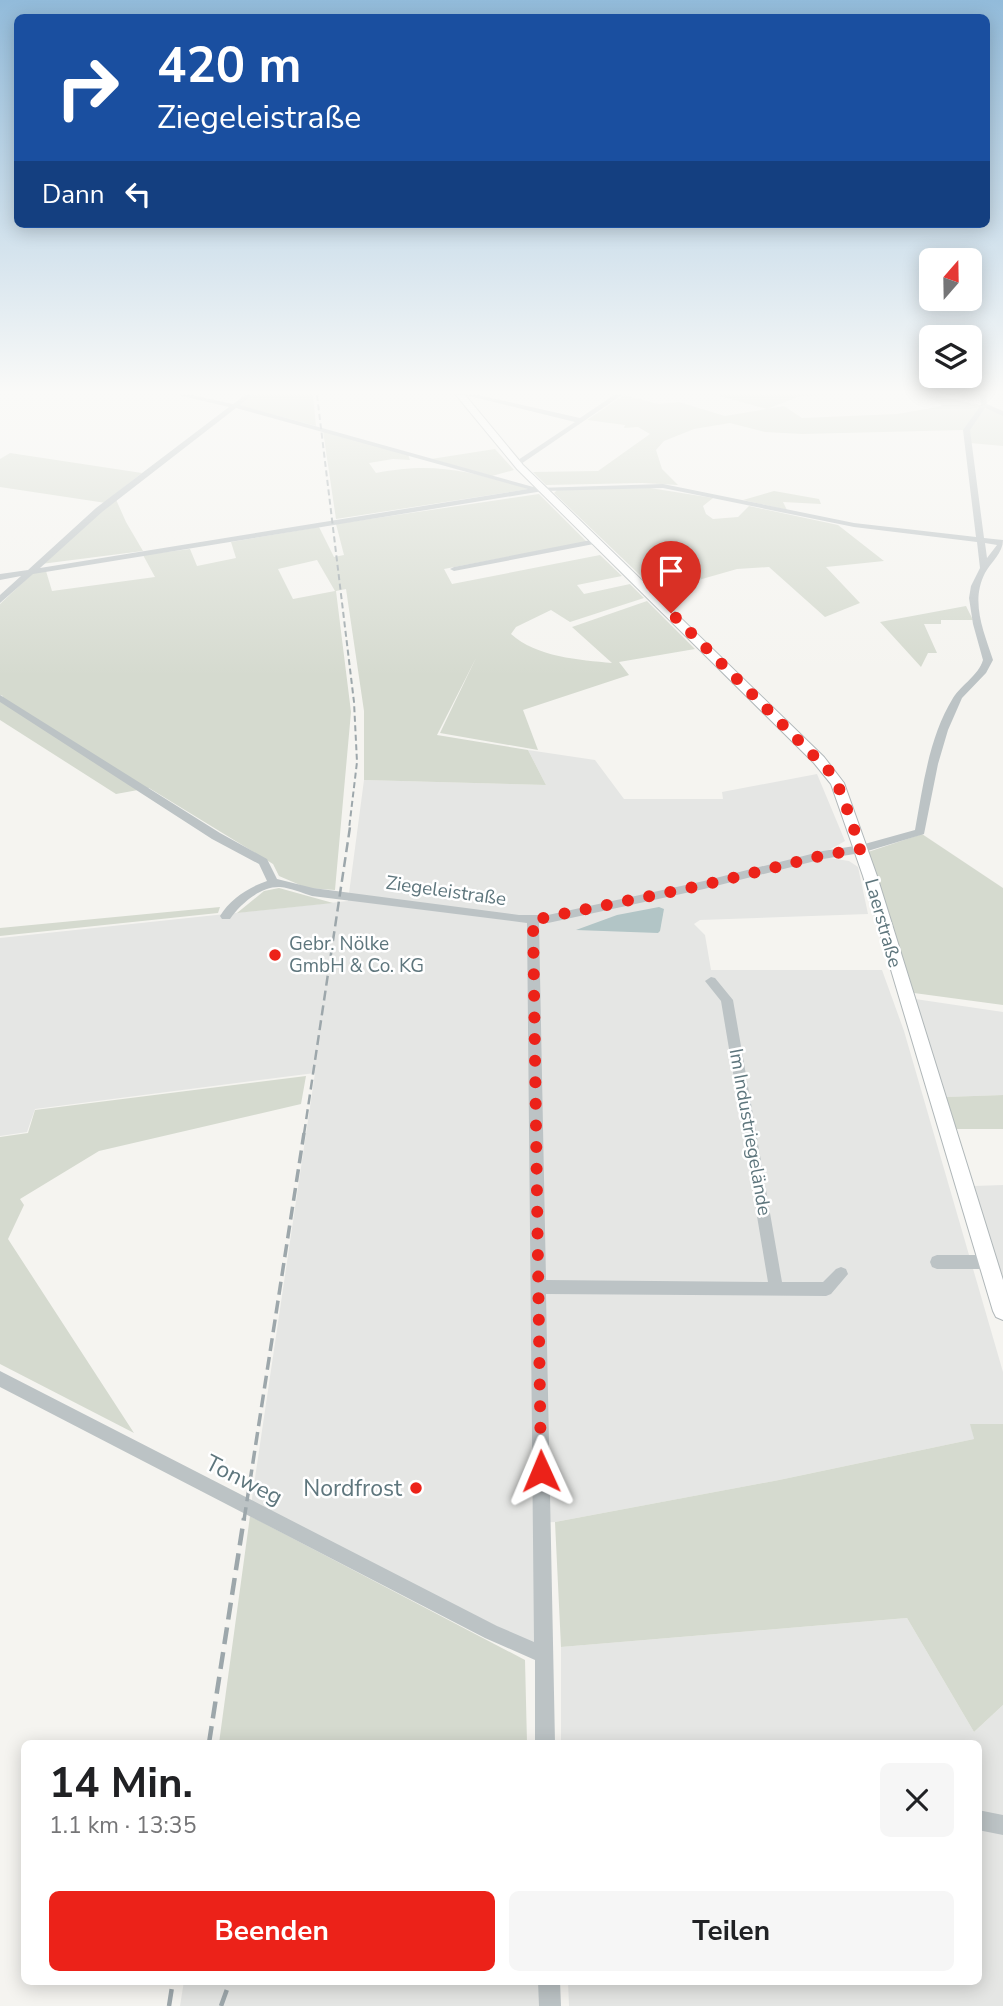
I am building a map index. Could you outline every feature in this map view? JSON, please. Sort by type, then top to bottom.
[{"type":"main road","name":"Laerstraße","points":[[541,489],[819,760],[841,792],[861,849],[1003,1311]]},
{"type":"street","points":[[0,600],[99,510],[127,489]]},
{"type":"street","points":[[0,577],[557,489]]},
{"type":"street","points":[[676,489],[853,525],[1003,542],[984,567],[973,588],[972,606],[988,660],[986,668],[959,697],[945,729],[931,776],[920,832],[861,849]]},
{"type":"street","points":[[973,489],[984,567]]},
{"type":"street","points":[[454,569],[596,541]]},
{"type":"street","points":[[0,698],[263,862],[273,882],[253,891],[231,908],[226,916]]},
{"type":"street","name":"Ziegeleistraße","points":[[273,882],[312,892],[533,920],[861,849]]},
{"type":"street","points":[[533,920],[545,1740]]},
{"type":"street","name":"Im Industriegelände","points":[[711,981],[727,1000],[776,1289]]},
{"type":"street","points":[[937,1262],[988,1262]]},
{"type":"street","points":[[538,1287],[825,1289],[841,1274]]},
{"type":"street","name":"Tonweg","points":[[0,1378],[491,1632],[544,1655]]},
{"type":"street","points":[[982,1821],[1003,1825]]},
{"type":"street","points":[[549,1985],[550,2006]]},
{"type":"shaded area","points":[[11,489],[122,489],[114,495],[143,551],[41,564],[106,503]]},
{"type":"shaded area","points":[[332,489],[529,489],[336,519]]},
{"type":"shaded area","points":[[654,489],[713,498],[703,506],[706,514],[713,519],[738,517],[749,506],[838,525],[884,561],[826,567],[860,603],[825,617],[769,567],[737,569],[667,589],[666,600],[554,493],[557,490]]},
{"type":"shaded area","points":[[774,491],[819,499],[821,504],[783,502],[787,510],[743,500]]},
{"type":"shaded area","points":[[539,494],[587,542],[444,569],[452,584],[600,555],[622,576],[577,585],[584,594],[630,584],[644,598],[570,622],[551,610],[516,627],[511,634],[521,642],[546,652],[573,659],[612,663],[572,627],[647,601],[695,649],[619,662],[629,675],[523,710],[538,750],[440,733],[476,658],[437,735],[528,750],[546,785],[364,780],[364,711],[346,589],[336,591],[351,712],[335,890],[307,888],[279,876],[273,864],[149,788],[116,794],[0,720],[0,699],[3,696],[0,695],[0,604],[33,573],[46,571],[52,591],[155,577],[143,555],[190,549],[197,566],[236,558],[231,542],[319,527],[334,557],[344,555],[336,524]],"holes":[[[317,560],[335,591],[293,599],[278,569]]]},
{"type":"shaded area","points":[[966,606],[973,620],[941,620],[941,624],[924,624],[937,653],[928,653],[921,667],[880,622]]},
{"type":"shaded area","points":[[528,750],[595,760],[624,799],[723,799],[722,792],[817,774],[845,841],[829,850],[830,858],[849,861],[858,867],[868,914],[700,920],[694,924],[705,935],[711,970],[882,970],[904,1031],[1003,1372],[1003,1424],[971,1424],[974,1439],[779,1480],[555,1522],[535,1523],[537,1646],[251,1505],[315,1073],[35,1109],[27,1132],[0,1136],[0,938],[348,901],[364,780],[546,785]]},
{"type":"shaded area","points":[[922,834],[1003,888],[1003,1005],[914,993],[868,852]]},
{"type":"shaded area","points":[[279,888],[333,903],[237,913],[264,891]]},
{"type":"shaded area","points":[[220,907],[218,913],[0,936],[0,928]]},
{"type":"shaded area","points":[[659,907],[664,909],[658,933],[576,930],[617,915]]},
{"type":"shaded area","points":[[915,999],[1003,1012],[1003,1095],[945,1097]]},
{"type":"shaded area","points":[[306,1076],[301,1104],[99,1151],[20,1199],[24,1205],[8,1239],[134,1433],[0,1364],[0,1137],[28,1133],[35,1110]]},
{"type":"shaded area","points":[[1003,1095],[1003,1129],[956,1129],[945,1097]]},
{"type":"shaded area","points":[[1003,1185],[1003,1280],[974,1186]]},
{"type":"shaded area","points":[[970,1424],[1003,1424],[1003,1705],[974,1732],[907,1618],[561,1647],[555,1522],[779,1480],[974,1439]]},
{"type":"shaded area","points":[[250,1516],[525,1660],[527,1740],[219,1740]]},
{"type":"shaded area","points":[[907,1618],[974,1732],[1003,1705],[1003,2006],[569,2006],[568,1985],[982,1985],[982,1740],[561,1740],[561,1647]]},
{"type":"shaded area","points":[[183,1985],[541,1985],[542,2006],[180,2006]]},
{"type":"railway","points":[[328,489],[354,702],[357,762],[349,829]]},
{"type":"railway","points":[[304,1134],[350,827]]},
{"type":"railway","points":[[244,1520],[304,1133]]},
{"type":"railway","points":[[209,1740],[244,1518]]},
{"type":"railway","points":[[169,2006],[172,1985]]},
{"type":"railway","points":[[221,2006],[229,1985]]},
{"type":"place","name":"Gebr. Nölke GmbH & Co. KG","points":[[275,955]]},
{"type":"place","name":"Nordfrost","points":[[416,1488]]},
{"type":"route","points":[[541,1471],[533,920],[548,919],[704,885],[824,855],[861,849],[841,792],[829,771],[671,613]]}]
